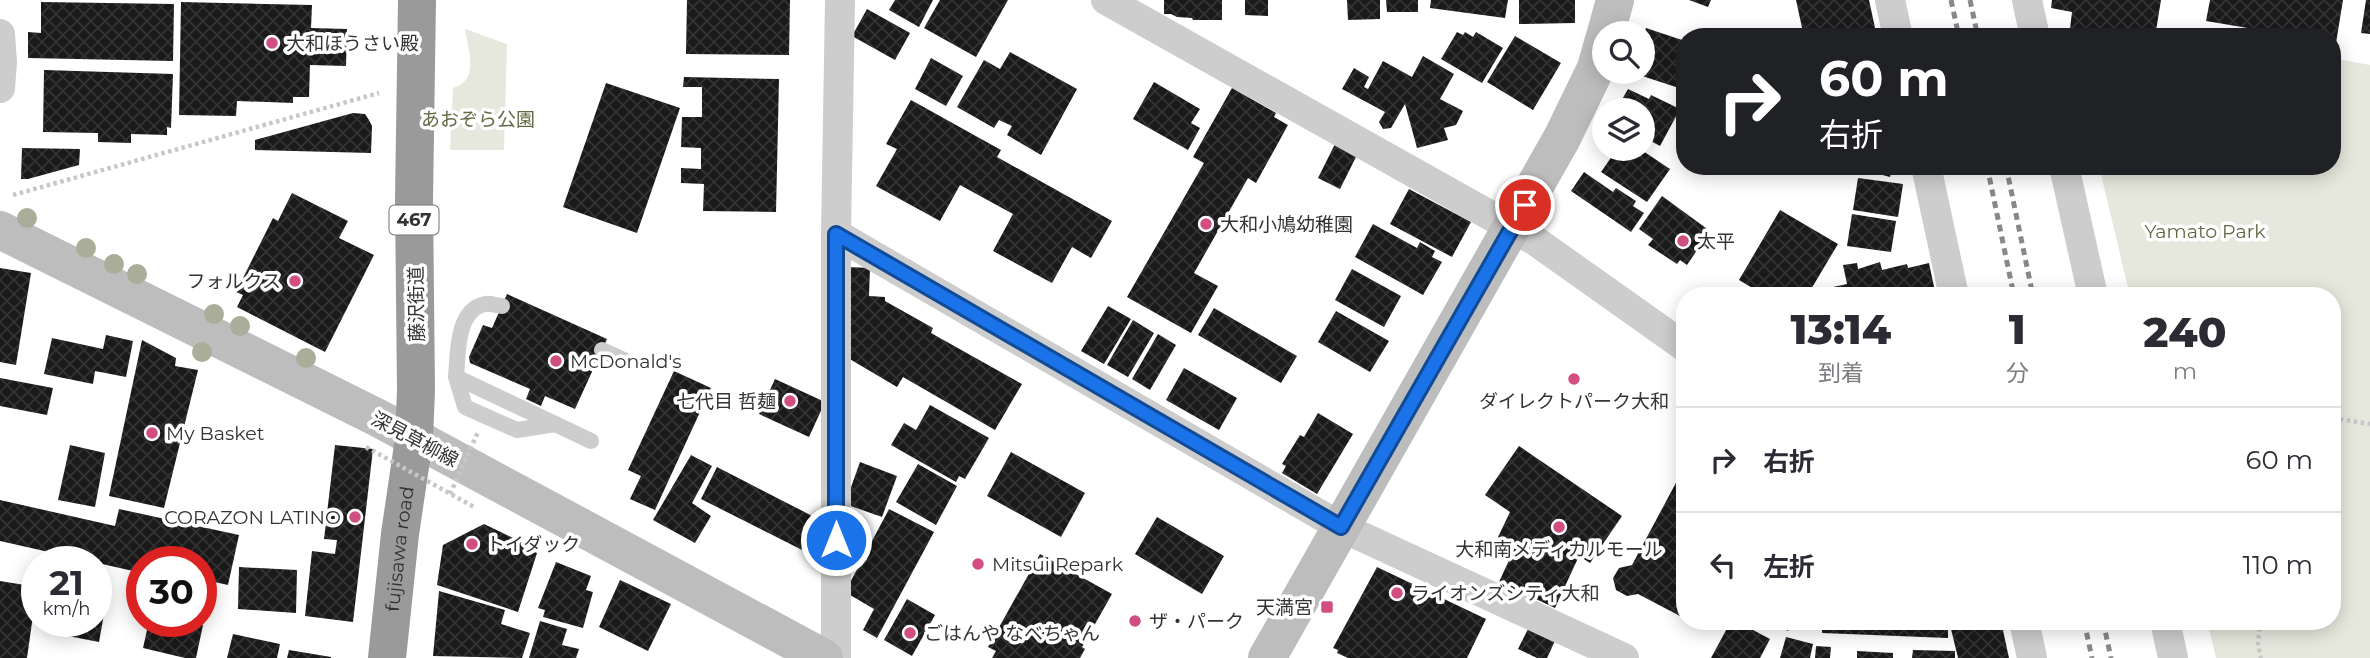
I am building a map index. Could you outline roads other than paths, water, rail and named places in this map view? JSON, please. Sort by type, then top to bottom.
[{"type":"highway","name":"藤沢街道","points":[[414,439],[417,346],[414,200],[417,0]]},
{"type":"highway","name":"fujisawa road","points":[[387,658],[400,534],[414,439]]},
{"type":"street","points":[[836,658],[836,234],[840,0]]},
{"type":"street","points":[[1106,0],[1545,247],[1676,341]]},
{"type":"street","points":[[1609,21],[1615,0]]},
{"type":"street","points":[[1891,0],[1896,28]]},
{"type":"street","points":[[2027,0],[2033,28]]},
{"type":"street","points":[[0,34],[0,88]]},
{"type":"street","points":[[1267,658],[1512,228],[1562,138],[1592,74]]},
{"type":"street","points":[[1928,175],[1952,287]]},
{"type":"street","points":[[2066,175],[2091,287]]},
{"type":"street","name":"深見草柳線","points":[[1,214],[824,658]]},
{"type":"street","points":[[836,234],[1341,527],[1624,658]]},
{"type":"street","points":[[2026,630],[2032,658]]},
{"type":"street","points":[[2167,630],[2173,658]]},
{"type":"lane","points":[[502,306],[486,304],[475,310],[462,323],[456,377],[465,407],[517,430],[556,424]]},
{"type":"lane","points":[[602,350],[626,361]]},
{"type":"lane","points":[[456,377],[591,441]]},
{"type":"railway","points":[[1951,0],[1957,28]]},
{"type":"railway","points":[[1970,0],[1976,28]]},
{"type":"railway","points":[[1989,175],[2012,287]]},
{"type":"railway","points":[[2008,175],[2031,287]]},
{"type":"railway","points":[[2086,630],[2092,658]]},
{"type":"railway","points":[[2105,630],[2111,658]]},
{"type":"place","name":"大和ほうさい殿","points":[[272,43]]},
{"type":"place","name":"大和小鳩幼稚園","points":[[1206,224]]},
{"type":"place","name":"太平","points":[[1683,241]]},
{"type":"place","name":"フォルクス","points":[[295,281]]},
{"type":"place","name":"McDonald's","points":[[556,361]]},
{"type":"place","name":"ダイレクトパーク大和","points":[[1574,379]]},
{"type":"place","name":"七代目 哲麺","points":[[790,401]]},
{"type":"place","name":"My Basket","points":[[152,433]]},
{"type":"place","name":"CORAZON LATINO","points":[[355,517]]},
{"type":"place","name":"大和南メディカルモール","points":[[1559,527]]},
{"type":"place","name":"トイダック","points":[[472,544]]},
{"type":"place","name":"Mitsui Repark","points":[[978,564]]},
{"type":"place","name":"ライオンズシティ大和","points":[[1397,593]]},
{"type":"place","name":"天満宮","points":[[1327,607]]},
{"type":"place","name":"ザ・パーク","points":[[1135,621]]},
{"type":"place","name":"ごはんや なべちゃん","points":[[910,633]]},
{"type":"park label","name":"あおぞら公園","points":[[478,119]]},
{"type":"park label","name":"Yamato Park","points":[[2205,231]]}]
